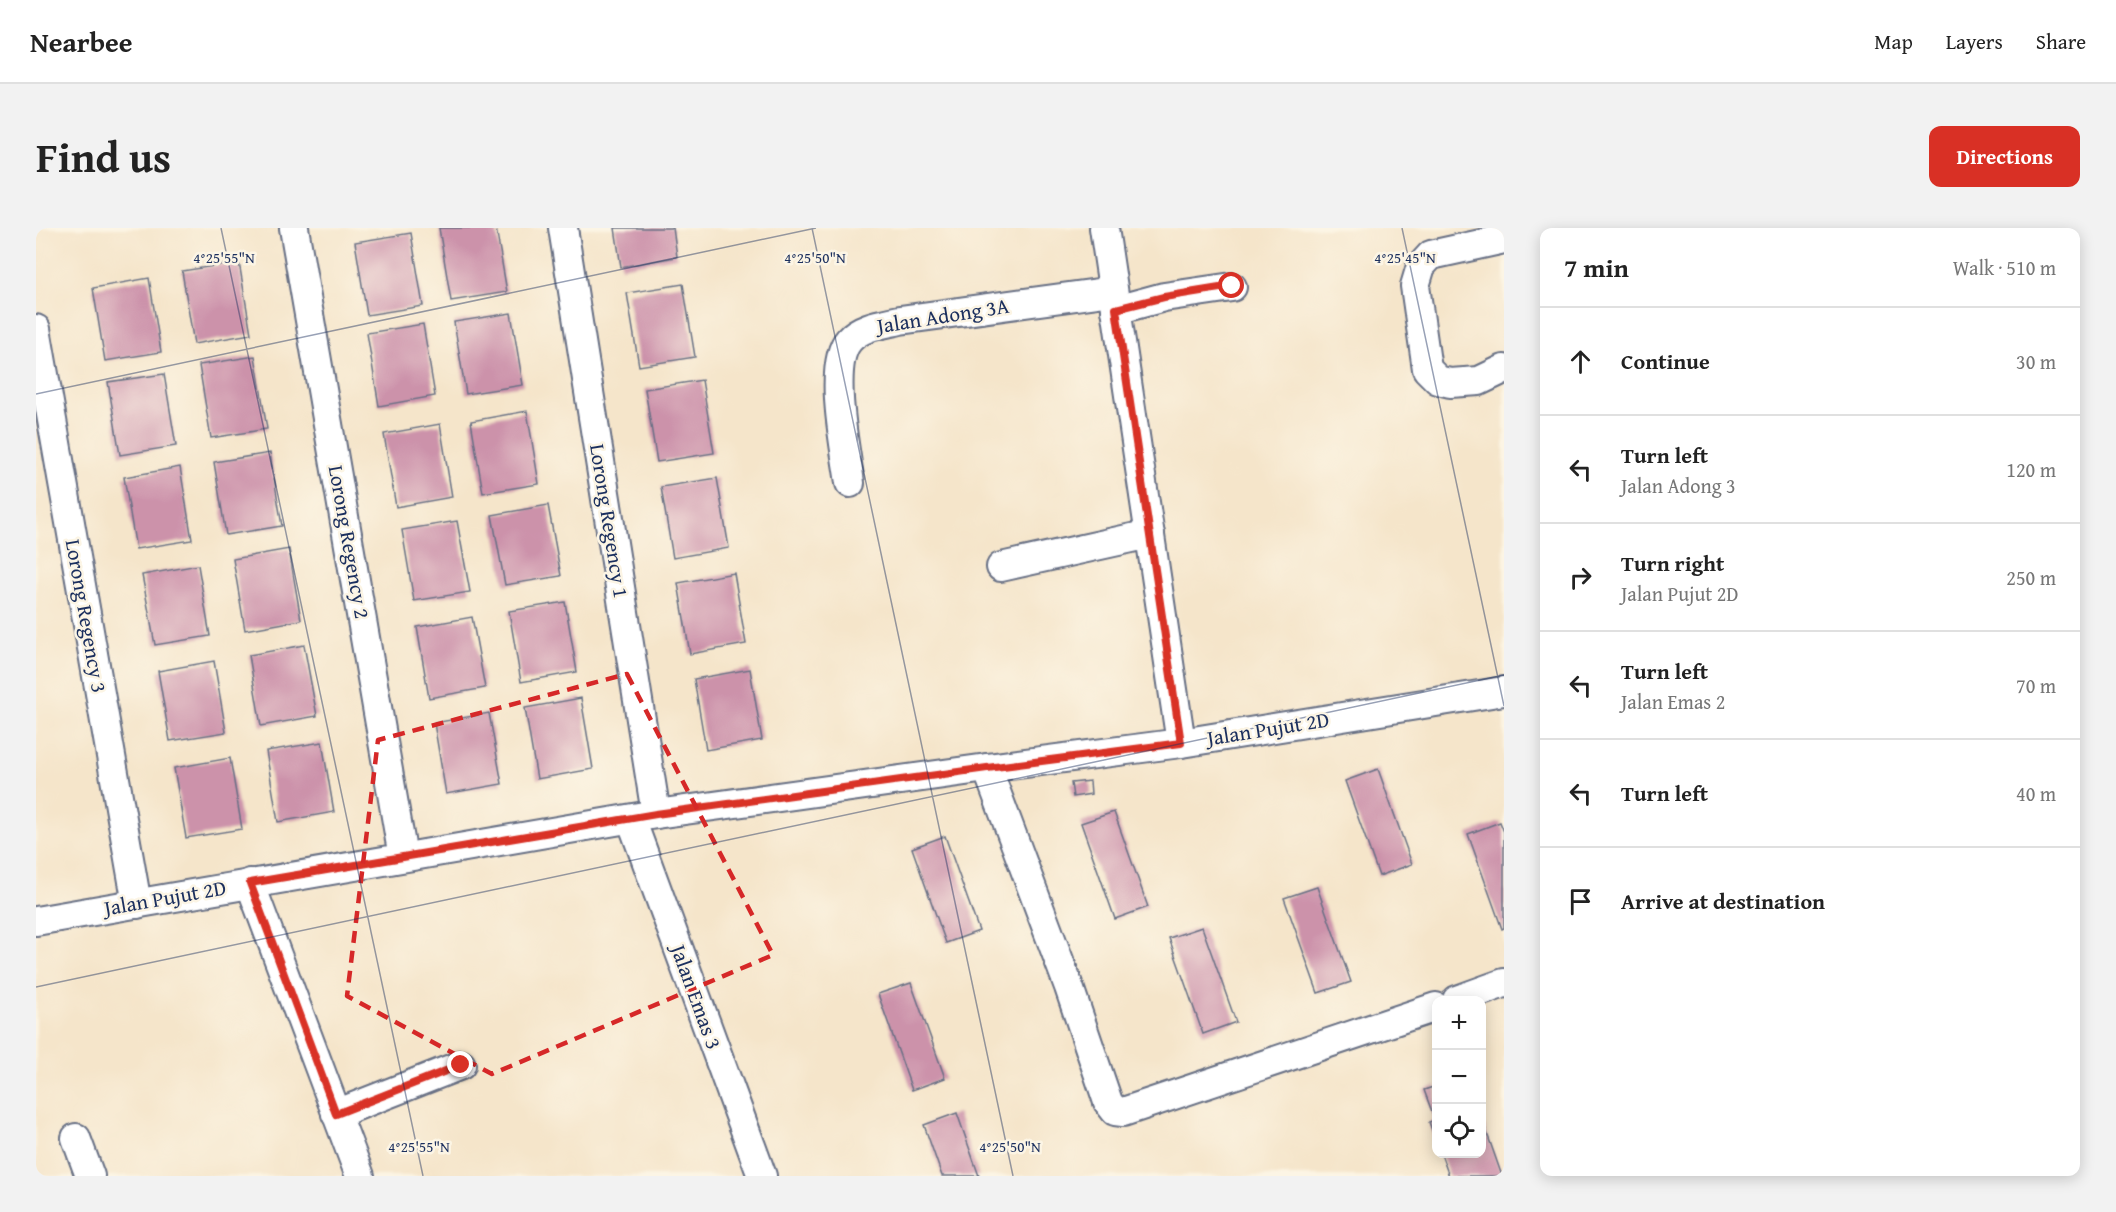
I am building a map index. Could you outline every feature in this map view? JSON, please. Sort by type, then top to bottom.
[{"type":"street","name":"Lorong Regency 2","points":[[294,228],[403,857]]},
{"type":"street","name":"Lorong Regency 1","points":[[563,228],[644,817]]},
{"type":"street","points":[[1104,228],[1181,743]]},
{"type":"street","points":[[1504,239],[1431,255],[1421,266],[1415,286],[1427,369],[1438,380],[1450,383],[1479,381],[1504,369]]},
{"type":"street","name":"Jalan Adong 3A","points":[[850,483],[839,410],[840,365],[847,341],[856,334],[874,325],[900,320],[1164,297],[1232,286]]},
{"type":"street","name":"Lorong Regency 3","points":[[36,328],[137,904]]},
{"type":"street","points":[[1000,567],[1150,534]]},
{"type":"street","name":"Jalan Pujut 2D","points":[[36,921],[644,817],[1181,743],[1504,691]]},
{"type":"street","points":[[987,768],[1069,987],[1108,1102],[1115,1111],[1123,1112],[1193,1090],[1432,1009]]},
{"type":"street","name":"Jalan Emas 3","points":[[644,817],[762,1176]]},
{"type":"street","points":[[250,883],[360,1176]]},
{"type":"street","points":[[1468,996],[1504,983]]},
{"type":"street","points":[[336,1114],[461,1065]]},
{"type":"street","points":[[76,1138],[90,1176]]},
{"type":"highlighted area","points":[[627,674],[773,955],[492,1074],[347,996],[378,740]]},
{"type":"building","points":[[439,228],[496,228],[507,292],[451,301]]},
{"type":"building","points":[[615,228],[673,228],[677,257],[621,267]]},
{"type":"building","points":[[411,233],[423,306],[367,315],[355,242]]},
{"type":"building","points":[[239,262],[251,334],[194,344],[182,271]]},
{"type":"building","points":[[149,278],[161,352],[105,361],[93,288]]},
{"type":"building","points":[[683,284],[695,357],[639,366],[627,293]]},
{"type":"building","points":[[511,313],[523,385],[466,394],[454,322]]},
{"type":"building","points":[[423,324],[435,396],[379,406],[367,333]]},
{"type":"building","points":[[255,356],[267,429],[211,438],[199,365]]},
{"type":"building","points":[[164,374],[176,446],[120,455],[108,382]]},
{"type":"building","points":[[702,380],[714,453],[657,462],[645,389]]},
{"type":"building","points":[[527,411],[539,484],[483,493],[471,421]]},
{"type":"building","points":[[440,424],[452,497],[396,507],[384,434]]},
{"type":"building","points":[[270,453],[282,526],[226,535],[214,462]]},
{"type":"building","points":[[180,467],[192,540],[136,549],[124,477]]},
{"type":"building","points":[[717,478],[729,548],[673,558],[661,487]]},
{"type":"building","points":[[548,505],[561,576],[505,585],[492,515]]},
{"type":"building","points":[[457,521],[470,592],[414,601],[402,530]]},
{"type":"building","points":[[289,549],[301,620],[245,630],[233,559]]},
{"type":"building","points":[[198,565],[210,636],[155,645],[142,575]]},
{"type":"building","points":[[734,573],[746,644],[690,654],[678,583]]},
{"type":"building","points":[[565,602],[577,672],[521,682],[509,611]]},
{"type":"building","points":[[472,617],[485,688],[429,698],[417,627]]},
{"type":"building","points":[[304,645],[317,716],[261,726],[249,655]]},
{"type":"building","points":[[214,661],[226,732],[170,741],[158,671]]},
{"type":"building","points":[[750,669],[762,740],[706,750],[694,679]]},
{"type":"building","points":[[581,698],[593,769],[537,779],[525,708]]},
{"type":"building","points":[[489,713],[502,784],[446,794],[434,723]]},
{"type":"building","points":[[322,742],[334,812],[278,822],[266,751]]},
{"type":"building","points":[[230,758],[242,829],[186,838],[174,768]]},
{"type":"building","points":[[1378,769],[1412,864],[1379,876],[1345,781]]},
{"type":"building","points":[[1090,781],[1091,794],[1073,797],[1071,783]]},
{"type":"building","points":[[1114,812],[1148,907],[1115,919],[1081,823]]},
{"type":"building","points":[[1500,822],[1504,832],[1504,928],[1502,929],[1468,834]]},
{"type":"building","points":[[945,836],[979,931],[946,943],[912,848]]},
{"type":"building","points":[[1317,887],[1351,982],[1318,993],[1284,898]]},
{"type":"building","points":[[1202,927],[1236,1022],[1203,1034],[1169,938]]},
{"type":"building","points":[[911,983],[945,1078],[912,1090],[878,994]]},
{"type":"building","points":[[1432,1087],[1432,1112],[1424,1090]]},
{"type":"building","points":[[957,1113],[979,1176],[942,1176],[924,1125]]},
{"type":"building","points":[[1486,1130],[1502,1176],[1449,1176],[1442,1158],[1486,1158]]},
{"type":"route","points":[[461,1065],[336,1114],[250,883],[656,814],[1181,743],[1116,309],[1164,297],[1232,286]]}]
